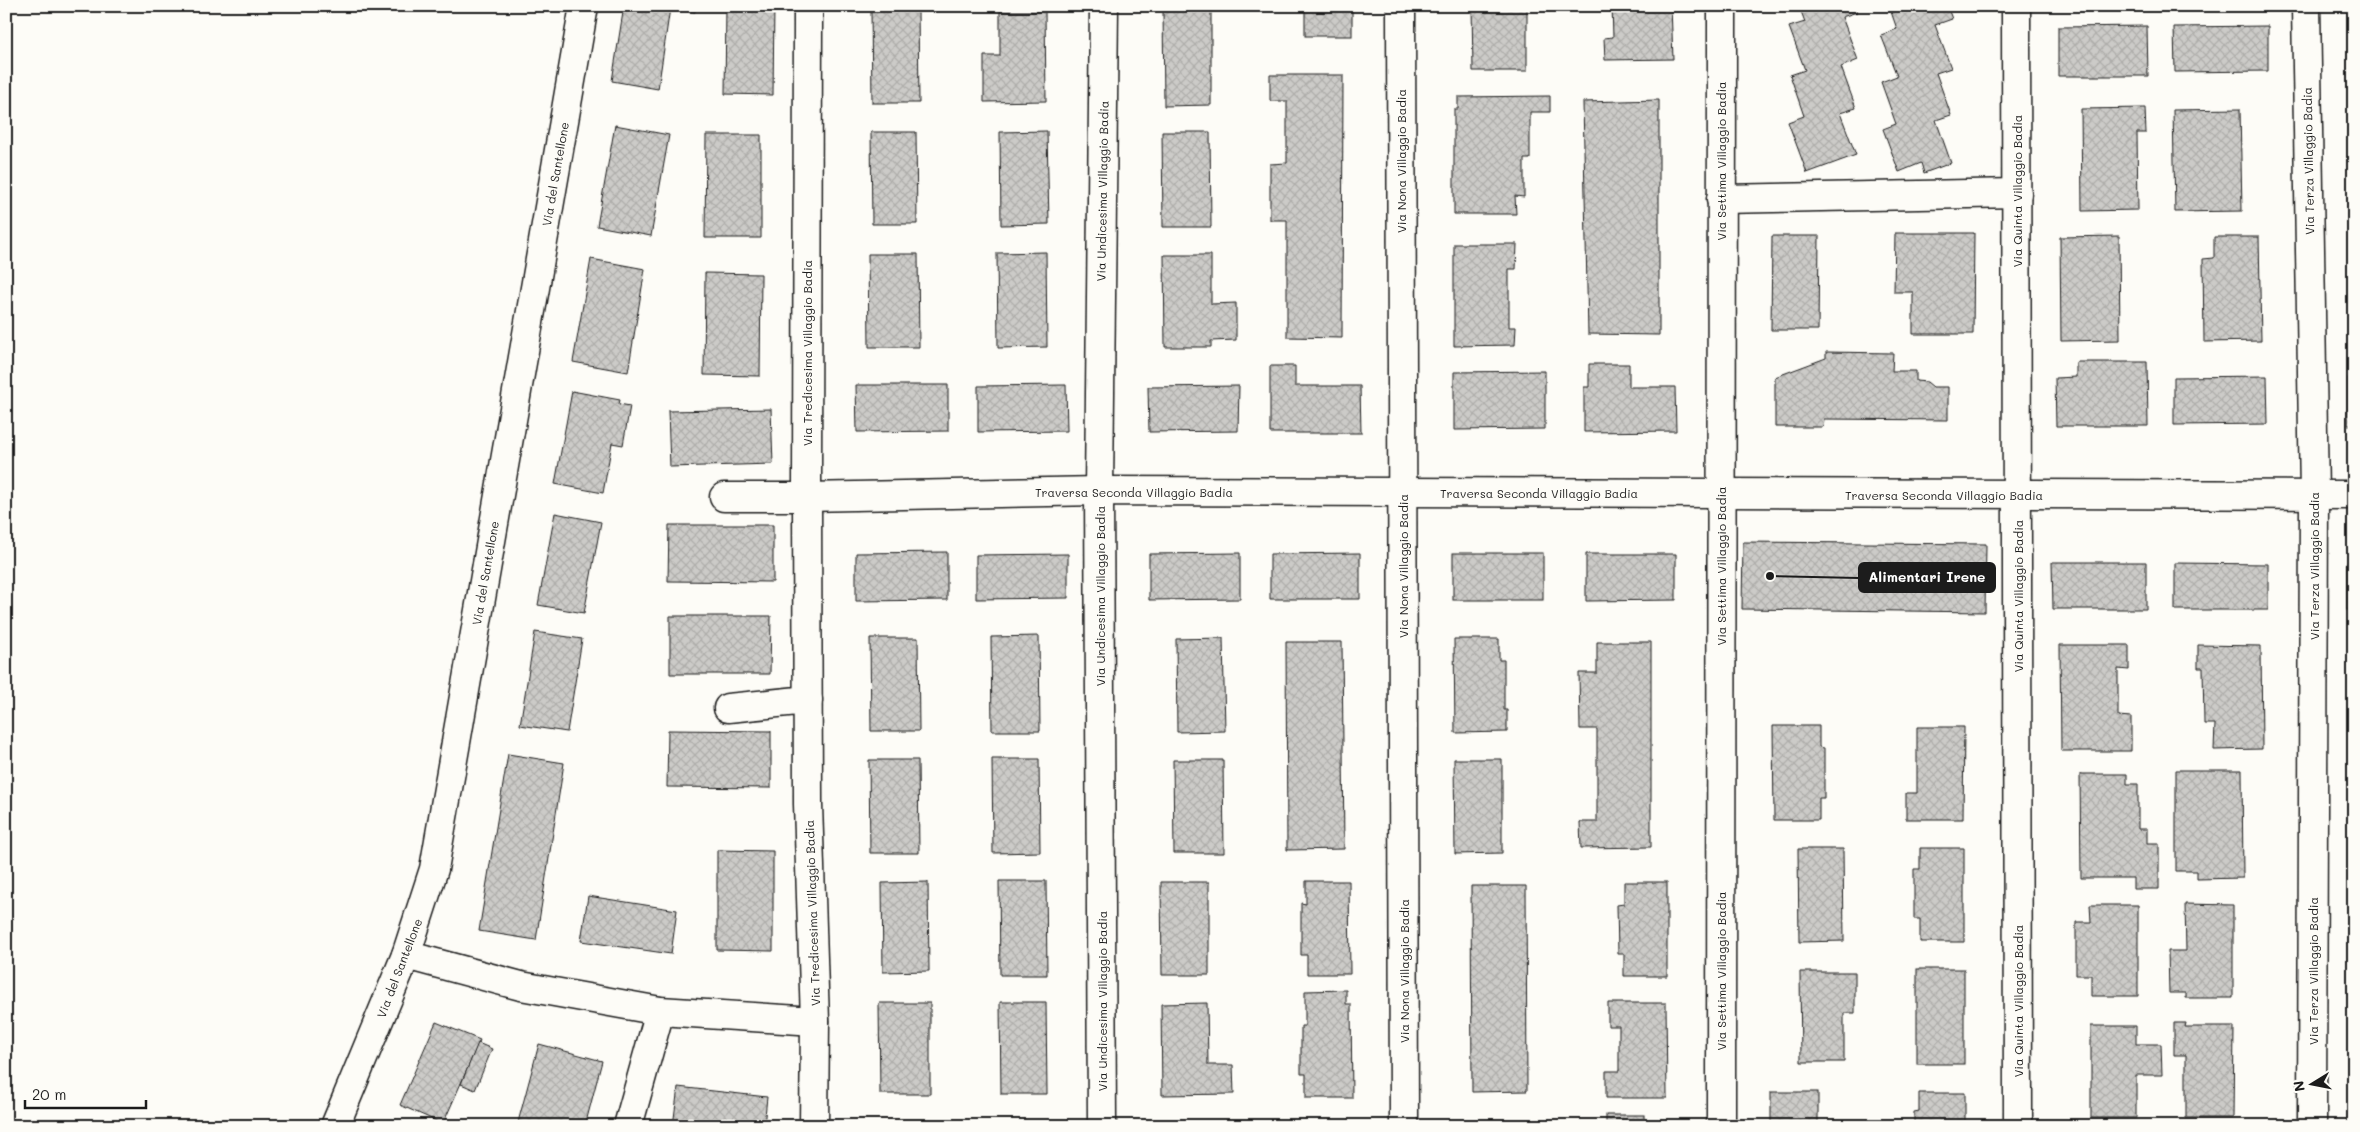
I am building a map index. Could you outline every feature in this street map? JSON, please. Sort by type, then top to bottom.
[{"type":"street","name":"Via del Santellone","points":[[335,1126],[406,955],[434,869],[584,6]]},
{"type":"street","name":"Via Tredicesima Villaggio Badia","points":[[808,6],[808,804],[815,1021],[814,1126]]},
{"type":"street","name":"Via Undicesima Villaggio Badia","points":[[1102,1126],[1099,491],[1104,6]]},
{"type":"street","name":"Via Nona Villaggio Badia","points":[[1401,6],[1404,1126]]},
{"type":"street","name":"Via Settima Villaggio Badia","points":[[1721,1126],[1722,6]]},
{"type":"street","name":"Via Quinta Villaggio Badia","points":[[2016,6],[2018,1126]]},
{"type":"street","name":"Via Terza Villaggio Badia","points":[[2306,6],[2314,494],[2312,1126]]},
{"type":"street","points":[[1721,200],[2017,193]]},
{"type":"street","name":"Traversa Seconda Villaggio Badia","points":[[724,496],[807,497],[1099,491],[2354,495]]},
{"type":"street","points":[[728,708],[808,700]]},
{"type":"street","points":[[406,955],[521,986],[660,1011],[815,1021]]},
{"type":"street","points":[[628,1126],[660,1011]]},
{"type":"building","points":[[624,6],[696,6],[695,12],[670,8],[658,89],[612,81]]},
{"type":"building","points":[[726,6],[774,6],[773,95],[725,94]]},
{"type":"building","points":[[1305,6],[1352,6],[1352,36],[1305,36]]},
{"type":"building","points":[[1472,6],[1527,6],[1527,71],[1473,71]]},
{"type":"building","points":[[1612,6],[1671,6],[1673,59],[1605,60],[1604,38],[1613,37]]},
{"type":"building","points":[[1799,6],[1855,6],[1857,12],[1842,17],[1858,60],[1841,67],[1856,108],[1840,113],[1856,155],[1807,173],[1788,122],[1804,116],[1790,75],[1805,70],[1789,27],[1805,22]]},
{"type":"building","points":[[1889,6],[1947,6],[1952,19],[1935,25],[1951,68],[1936,73],[1951,115],[1936,120],[1951,163],[1924,173],[1921,163],[1899,172],[1883,129],[1896,124],[1881,82],[1897,76],[1881,35],[1897,29]]},
{"type":"building","points":[[1163,9],[1211,9],[1211,105],[1164,106]]},
{"type":"building","points":[[871,10],[918,10],[919,103],[872,103]]},
{"type":"building","points":[[1000,11],[1045,11],[1046,101],[984,102],[984,56],[1000,56]]},
{"type":"building","points":[[2147,26],[2148,76],[2058,76],[2058,27]]},
{"type":"building","points":[[2268,26],[2268,71],[2175,72],[2174,27]]},
{"type":"building","points":[[1270,75],[1343,75],[1342,338],[1287,337],[1287,220],[1270,220],[1270,164],[1287,163],[1287,101],[1270,101]]},
{"type":"building","points":[[1550,96],[1550,112],[1530,112],[1530,159],[1524,159],[1524,197],[1515,196],[1516,214],[1454,214],[1454,109],[1458,109],[1458,97]]},
{"type":"building","points":[[1659,100],[1659,335],[1588,334],[1583,102]]},
{"type":"building","points":[[2145,108],[2146,133],[2137,133],[2138,210],[2082,211],[2081,109]]},
{"type":"building","points":[[2240,109],[2242,211],[2175,212],[2173,110]]},
{"type":"building","points":[[615,125],[669,135],[651,236],[597,226]]},
{"type":"building","points":[[1047,131],[1049,224],[1001,225],[1000,132]]},
{"type":"building","points":[[871,132],[916,132],[917,224],[872,224]]},
{"type":"building","points":[[1162,132],[1210,132],[1211,227],[1163,227]]},
{"type":"building","points":[[706,135],[761,135],[761,238],[705,238]]},
{"type":"building","points":[[1895,233],[1974,233],[1973,334],[1913,334],[1913,292],[1894,292]]},
{"type":"building","points":[[1772,236],[1819,236],[1818,330],[1771,330]]},
{"type":"building","points":[[2119,236],[2120,340],[2061,341],[2060,237]]},
{"type":"building","points":[[2214,237],[2259,237],[2261,341],[2204,342],[2203,259],[2214,258]]},
{"type":"building","points":[[1454,244],[1517,244],[1516,269],[1509,269],[1509,327],[1516,327],[1515,345],[1454,346]]},
{"type":"building","points":[[1046,252],[1047,347],[998,348],[997,253]]},
{"type":"building","points":[[868,254],[918,254],[919,347],[869,347]]},
{"type":"building","points":[[1164,255],[1211,255],[1211,304],[1236,303],[1236,340],[1211,341],[1211,347],[1165,347]]},
{"type":"building","points":[[591,259],[645,269],[628,372],[573,362]]},
{"type":"building","points":[[705,273],[761,274],[760,376],[704,375]]},
{"type":"building","points":[[1826,352],[1893,353],[1892,371],[1916,371],[1916,381],[1927,382],[1933,387],[1948,387],[1948,420],[1824,419],[1823,427],[1775,427],[1775,377],[1826,358]]},
{"type":"building","points":[[2076,362],[2147,362],[2148,426],[2056,426],[2055,378],[2076,377]]},
{"type":"building","points":[[1589,364],[1629,364],[1629,387],[1675,387],[1676,431],[1584,432],[1584,387],[1589,387]]},
{"type":"building","points":[[1270,366],[1295,366],[1295,386],[1360,386],[1361,433],[1270,433]]},
{"type":"building","points":[[1545,371],[1545,429],[1454,430],[1454,372]]},
{"type":"building","points":[[2267,376],[2268,424],[2174,425],[2174,377]]},
{"type":"building","points":[[2348,378],[2354,378],[2354,425],[2348,425]]},
{"type":"building","points":[[856,385],[948,385],[948,431],[857,432]]},
{"type":"building","points":[[1066,385],[1067,431],[978,432],[978,386]]},
{"type":"building","points":[[1239,386],[1238,431],[1149,432],[1148,387]]},
{"type":"building","points":[[572,391],[620,400],[619,404],[630,406],[623,445],[612,443],[603,493],[555,484]]},
{"type":"building","points":[[771,409],[773,464],[670,467],[668,411]]},
{"type":"building","points":[[555,513],[601,522],[584,613],[538,605]]},
{"type":"building","points":[[669,525],[773,525],[773,582],[668,581]]},
{"type":"building","points":[[1743,542],[1986,544],[1985,612],[1742,609]]},
{"type":"building","points":[[947,552],[947,600],[856,601],[856,553]]},
{"type":"building","points":[[1240,553],[1240,599],[1149,600],[1149,554]]},
{"type":"building","points":[[1360,553],[1360,599],[1270,599],[1270,554]]},
{"type":"building","points":[[1453,553],[1543,553],[1543,600],[1453,600]]},
{"type":"building","points":[[1068,554],[1068,598],[976,599],[976,555]]},
{"type":"building","points":[[1586,554],[1676,554],[1676,600],[1586,601]]},
{"type":"building","points":[[2052,562],[2146,562],[2146,609],[2053,609]]},
{"type":"building","points":[[2347,562],[2354,562],[2354,610],[2347,610]]},
{"type":"building","points":[[2175,563],[2268,564],[2268,610],[2175,610]]},
{"type":"building","points":[[670,616],[771,616],[770,674],[670,674]]},
{"type":"building","points":[[535,632],[582,639],[567,732],[520,725]]},
{"type":"building","points":[[1039,636],[1040,731],[992,731],[991,637]]},
{"type":"building","points":[[870,638],[918,638],[919,731],[871,731]]},
{"type":"building","points":[[1223,638],[1225,731],[1177,732],[1176,639]]},
{"type":"building","points":[[1454,639],[1499,639],[1499,660],[1504,660],[1504,710],[1507,710],[1507,732],[1455,733]]},
{"type":"building","points":[[1286,642],[1342,642],[1344,849],[1287,850]]},
{"type":"building","points":[[1597,642],[1651,642],[1651,847],[1581,848],[1580,822],[1597,822],[1597,729],[1580,729],[1579,673],[1597,673]]},
{"type":"building","points":[[2352,643],[2354,643],[2354,750],[2353,750]]},
{"type":"building","points":[[2060,645],[2129,645],[2129,670],[2118,669],[2118,716],[2131,717],[2131,751],[2061,751]]},
{"type":"building","points":[[2198,645],[2261,646],[2262,749],[2214,750],[2215,724],[2204,724],[2203,668],[2198,668]]},
{"type":"building","points":[[1773,726],[1819,726],[1819,747],[1824,748],[1824,798],[1819,798],[1819,820],[1774,820]]},
{"type":"building","points":[[1917,727],[1964,727],[1963,819],[1906,819],[1906,793],[1917,793]]},
{"type":"building","points":[[668,730],[771,731],[771,788],[667,787]]},
{"type":"building","points":[[508,754],[564,763],[536,940],[479,931]]},
{"type":"building","points":[[992,759],[1039,759],[1040,852],[993,853]]},
{"type":"building","points":[[1454,759],[1502,759],[1502,853],[1455,854]]},
{"type":"building","points":[[869,760],[918,760],[919,853],[870,853]]},
{"type":"building","points":[[1173,760],[1223,760],[1224,853],[1174,853]]},
{"type":"building","points":[[2176,770],[2242,770],[2243,878],[2197,879],[2197,871],[2176,871]]},
{"type":"building","points":[[2080,774],[2127,774],[2127,784],[2138,784],[2138,829],[2147,829],[2147,843],[2159,843],[2159,889],[2133,889],[2133,878],[2081,878]]},
{"type":"building","points":[[1920,848],[1964,848],[1964,942],[1920,942],[1920,919],[1914,919],[1914,869],[1920,869]]},
{"type":"building","points":[[1798,849],[1843,849],[1844,941],[1799,942]]},
{"type":"building","points":[[717,850],[773,851],[773,951],[717,950]]},
{"type":"building","points":[[999,881],[1046,881],[1047,975],[1000,975]]},
{"type":"building","points":[[1306,881],[1349,881],[1350,974],[1307,974],[1307,955],[1301,955],[1301,903],[1306,904]]},
{"type":"building","points":[[928,882],[929,971],[883,972],[882,883]]},
{"type":"building","points":[[1161,882],[1209,882],[1209,975],[1162,975]]},
{"type":"building","points":[[1624,882],[1667,882],[1667,976],[1624,976],[1624,954],[1618,954],[1617,905],[1624,904]]},
{"type":"building","points":[[1471,886],[1526,886],[1527,1091],[1472,1092]]},
{"type":"building","points":[[588,896],[677,910],[671,954],[581,941]]},
{"type":"building","points":[[2185,904],[2233,905],[2233,998],[2186,998],[2186,993],[2169,993],[2168,951],[2186,951]]},
{"type":"building","points":[[2090,905],[2138,905],[2138,996],[2091,996],[2091,975],[2076,975],[2076,922],[2091,922]]},
{"type":"building","points":[[1917,969],[1964,969],[1964,1064],[1917,1064]]},
{"type":"building","points":[[1800,972],[1855,972],[1855,1013],[1844,1013],[1844,1062],[1801,1062]]},
{"type":"building","points":[[1346,990],[1346,1004],[1351,1004],[1352,1098],[1306,1098],[1306,1074],[1301,1074],[1301,1026],[1305,1026],[1305,991]]},
{"type":"building","points":[[1000,1002],[1046,1002],[1047,1094],[1001,1094]]},
{"type":"building","points":[[879,1003],[930,1003],[930,1094],[880,1094]]},
{"type":"building","points":[[1207,1003],[1208,1065],[1233,1065],[1234,1094],[1162,1095],[1161,1004]]},
{"type":"building","points":[[1608,1003],[1666,1003],[1667,1098],[1606,1098],[1606,1071],[1619,1071],[1619,1026],[1608,1026]]},
{"type":"building","points":[[436,1022],[480,1040],[443,1124],[400,1105]]},
{"type":"building","points":[[2174,1023],[2186,1023],[2185,1027],[2234,1027],[2233,1118],[2186,1118],[2186,1055],[2174,1055]]},
{"type":"building","points":[[2091,1026],[2136,1026],[2136,1044],[2161,1044],[2162,1075],[2136,1075],[2136,1118],[2091,1118]]},
{"type":"building","points":[[478,1043],[492,1049],[475,1090],[461,1084]]},
{"type":"building","points":[[539,1044],[602,1061],[585,1126],[517,1126]]},
{"type":"building","points":[[678,1087],[767,1097],[764,1126],[673,1126]]},
{"type":"building","points":[[1771,1092],[1818,1092],[1818,1126],[1771,1126]]},
{"type":"building","points":[[1919,1093],[1965,1093],[1965,1126],[1914,1126],[1914,1112],[1919,1111]]},
{"type":"building","points":[[1606,1115],[1644,1115],[1644,1126],[1606,1126]]},
{"type":"place","name":"Alimentari Irene","points":[[1770,576]]}]
